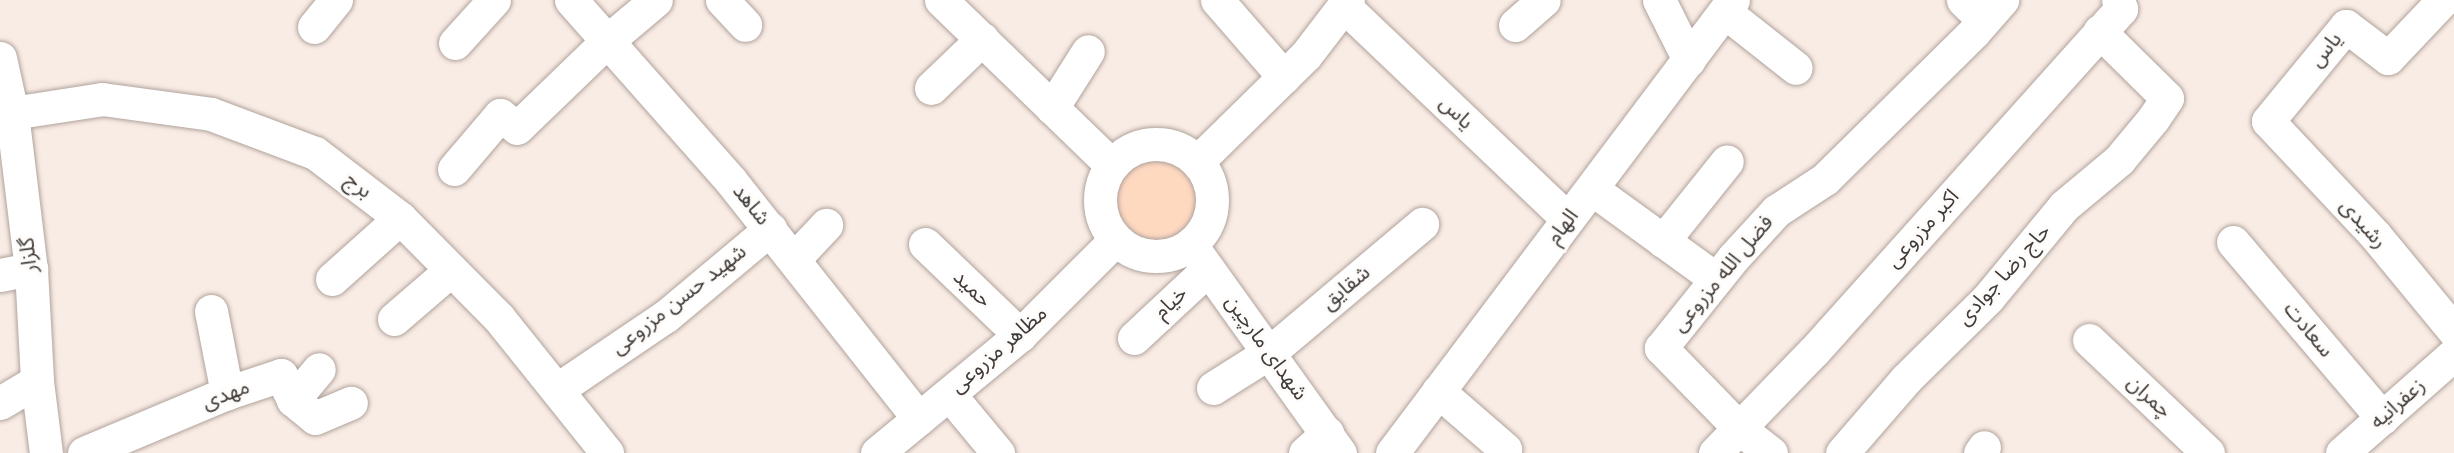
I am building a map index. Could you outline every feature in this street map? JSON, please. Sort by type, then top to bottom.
[{"type":"street","points":[[314,27],[336,0]]},
{"type":"street","points":[[455,43],[494,0]]},
{"type":"street","name":"شاهد","points":[[571,0],[731,181],[919,419]]},
{"type":"street","points":[[454,169],[500,115],[517,128],[606,42],[656,0]]},
{"type":"street","points":[[722,0],[745,25]]},
{"type":"street","points":[[941,0],[1111,165]]},
{"type":"street","points":[[1217,0],[1284,77]]},
{"type":"street","points":[[1515,25],[1544,0]]},
{"type":"street","points":[[1659,0],[1689,60]]},
{"type":"street","name":"اکبر مزروعی","points":[[1715,453],[1814,351],[2121,9],[2118,0]]},
{"type":"street","name":"یاس","points":[[2268,121],[2346,26],[2388,58],[2443,0]]},
{"type":"street","points":[[1198,161],[1306,55],[1346,3]]},
{"type":"street","name":"یاس","points":[[1346,3],[1568,219]]},
{"type":"street","points":[[1729,6],[1796,68]]},
{"type":"street","name":"الهام","points":[[1392,453],[1729,6]]},
{"type":"street","name":"فضل الله مزروعی","points":[[1771,453],[1739,428],[1661,348],[1716,279],[1776,211],[1825,179],[1879,129],[1983,7]]},
{"type":"street","name":"حاج رضا جوادی","points":[[1842,453],[1906,379],[1988,298],[2064,206],[2119,160],[2167,98],[2099,31]]},
{"type":"street","points":[[931,88],[982,39]]},
{"type":"street","points":[[1052,108],[1088,51]]},
{"type":"street","name":"گلزار","points":[[0,58],[7,102],[16,272],[37,381],[46,453]]},
{"type":"street","name":"برج","points":[[7,102],[102,99],[211,114],[315,153],[400,218],[499,318],[607,453]]},
{"type":"street","name":"رشیدی","points":[[2268,121],[2375,235],[2454,331]]},
{"type":"street","points":[[1153,144],[1170,145],[1185,151],[1198,161],[1208,177],[1213,195],[1211,214],[1204,231],[1200,257],[1176,253],[1160,257],[1144,256],[1128,250],[1115,240],[1100,212],[1099,195],[1103,180],[1111,165],[1123,154],[1138,147],[1153,144]]},
{"type":"street","points":[[1663,241],[1727,161]]},
{"type":"street","points":[[1592,189],[1716,279]]},
{"type":"street","points":[[332,279],[400,218]]},
{"type":"street","name":"شقایق","points":[[1213,388],[1270,352],[1422,224]]},
{"type":"street","points":[[794,259],[826,225]]},
{"type":"street","name":"شهید حسن مزروعی","points":[[558,389],[666,316],[770,229]]},
{"type":"street","name":"مظاهر مزروعی","points":[[877,453],[1020,335],[1115,240]]},
{"type":"street","name":"سعادت","points":[[2234,242],[2382,418]]},
{"type":"street","name":"حمید","points":[[925,243],[1020,335]]},
{"type":"street","name":"خیام","points":[[1134,338],[1200,257]]},
{"type":"street","name":"شهدای مارچین","points":[[1200,257],[1270,352],[1324,446]]},
{"type":"street","points":[[394,319],[451,270]]},
{"type":"street","points":[[211,311],[227,393]]},
{"type":"street","name":"چمران","points":[[2089,340],[2208,453]]},
{"type":"street","name":"زعفرانیه","points":[[2342,453],[2454,354]]},
{"type":"street","points":[[293,400],[319,369]]},
{"type":"street","name":"مهدی","points":[[84,453],[227,393],[281,375],[293,400],[315,418],[351,403]]},
{"type":"street","points":[[0,403],[37,381]]},
{"type":"street","points":[[1438,392],[1505,449]]},
{"type":"street","points":[[949,394],[998,453]]},
{"type":"shaded area","points":[[1149,158],[1165,158],[1180,165],[1191,176],[1198,191],[1195,215],[1186,228],[1165,240],[1149,240],[1134,233],[1123,222],[1116,207],[1116,191],[1123,176],[1134,165]]}]
